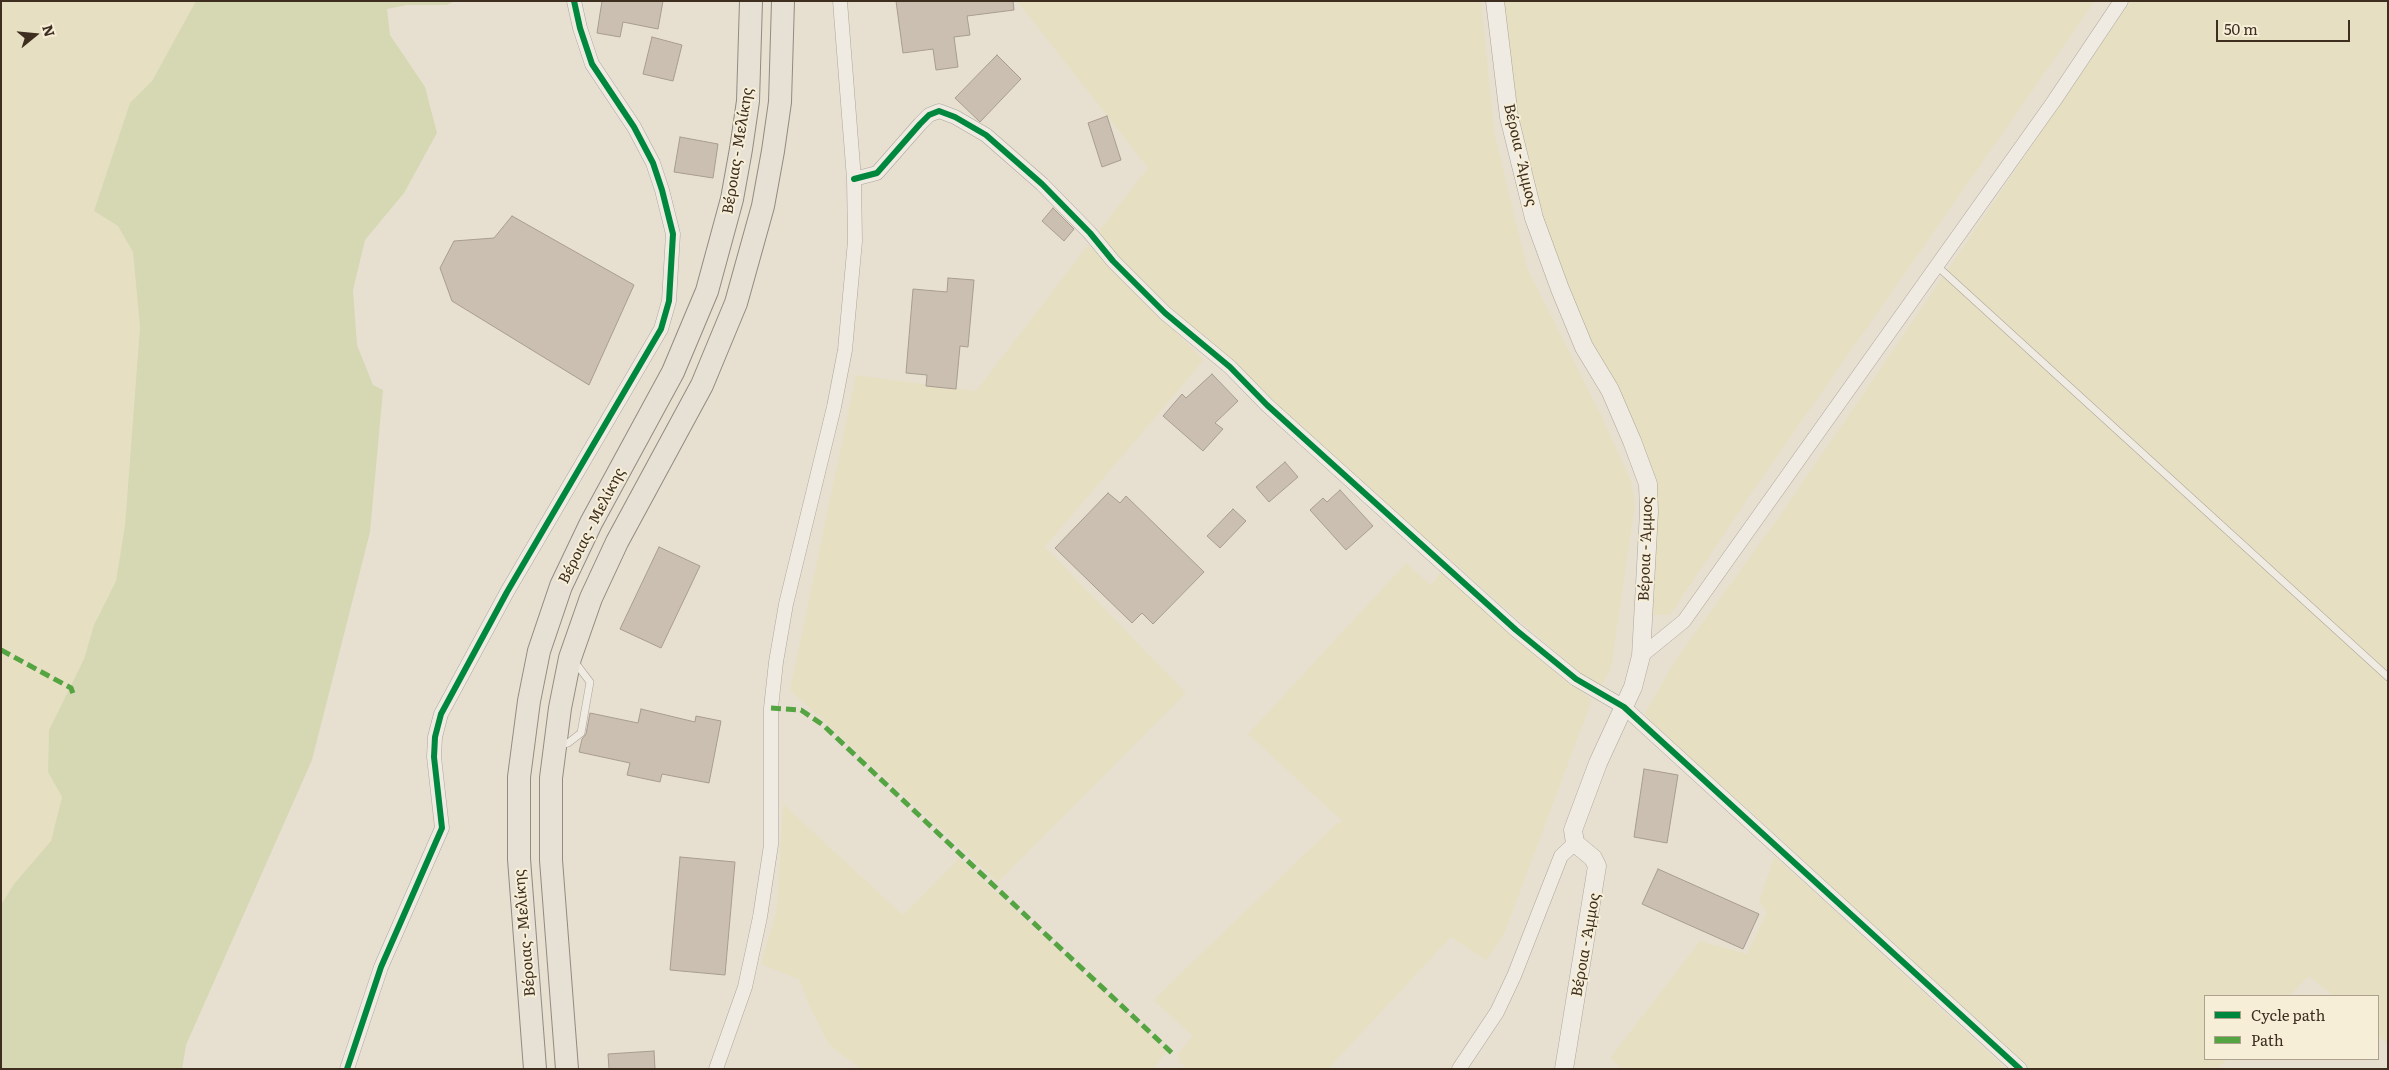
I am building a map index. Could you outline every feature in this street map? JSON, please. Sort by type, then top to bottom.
[{"type":"main road","name":"Βέροιας - Μελίκης","points":[[535,1069],[519,858],[519,777],[528,701],[542,642],[561,586],[591,523],[673,372],[707,291],[732,199],[741,149],[748,100],[751,1]]},
{"type":"main road","name":"Βέροιας - Μελίκης","points":[[567,1069],[551,860],[554,747],[570,658],[591,598],[617,542],[702,385],[736,303],[763,206],[773,151],[780,102],[783,1]]},
{"type":"street","points":[[347,1069],[381,967],[442,828],[434,757],[435,737],[442,714],[507,592],[661,328],[669,301],[673,261],[673,234],[662,190],[653,163],[634,127],[592,64],[580,28],[574,1]]},
{"type":"street","points":[[716,1069],[745,987],[762,908],[771,846],[771,708],[776,662],[786,604],[834,407],[845,350],[855,241],[854,180],[840,1]]},
{"type":"street","name":"Βέροια - Άμμος","points":[[1495,1],[1509,117],[1534,218],[1584,347],[1610,390],[1648,484],[1649,512],[1641,656],[1633,687],[1578,813],[1573,830],[1575,843],[1593,858],[1598,866],[1564,1069]]},
{"type":"street","points":[[1641,656],[1684,621],[2054,101],[2120,1]]},
{"type":"street","points":[[854,180],[876,173],[929,114],[939,111],[955,117],[986,135],[1042,184],[1090,233],[1113,261],[1165,313],[1230,367],[1267,405],[1516,630],[1576,679],[1624,707],[1721,793],[2020,1069]]},
{"type":"street","points":[[1459,1069],[1497,1012],[1514,976],[1561,856],[1575,843]]},
{"type":"lane","points":[[1937,266],[2388,677]]},
{"type":"shaded area","points":[[1,1],[196,1],[152,81],[130,104],[94,211],[118,226],[133,252],[140,327],[125,525],[116,581],[94,625],[84,659],[49,730],[48,772],[62,797],[51,842],[14,884],[1,905]]},
{"type":"shaded area","points":[[1481,1],[1494,131],[1527,268],[1602,417],[1631,481],[1635,505],[1611,669],[1601,687],[1579,672],[1421,535],[1119,260],[1098,232],[1148,168],[1018,2]]},
{"type":"shaded area","points":[[1501,1],[2095,1],[1755,488],[1670,615],[1653,615],[1650,604],[1657,485],[1627,410],[1591,343],[1541,215],[1515,116]]},
{"type":"shaded area","points":[[2131,1],[2388,1],[2388,1044],[2379,1036],[2379,995],[2332,995],[2309,976],[2290,995],[2204,995],[2204,1060],[2226,1060],[2218,1069],[2028,1069],[1749,810],[1656,728],[1645,713],[1675,661],[1788,504]]},
{"type":"shaded area","points":[[1088,245],[1204,360],[1045,547],[1186,693],[998,882],[790,690],[856,375],[976,391]]},
{"type":"shaded area","points":[[1406,563],[1431,585],[1443,570],[1515,638],[1592,700],[1503,937],[1486,960],[1451,937],[1328,1069],[1187,1069],[1179,1062],[1178,1054],[1193,1036],[1153,1000],[1337,823],[1343,822],[1248,734]]},
{"type":"shaded area","points":[[783,804],[903,915],[959,858],[1167,1051],[1154,1069],[861,1069],[829,1045],[809,1005],[800,980],[761,964],[777,908]]},
{"type":"shaded area","points":[[1774,856],[2006,1069],[1622,1069],[1610,1058],[1700,941],[1747,954],[1767,912],[1759,902]]},
{"type":"green space","points":[[196,1],[455,1],[447,5],[407,5],[387,9],[390,35],[425,87],[437,133],[404,193],[365,240],[353,290],[357,345],[373,385],[383,390],[370,532],[312,760],[186,1045],[182,1069],[1,1069],[1,905],[14,884],[51,841],[62,797],[48,772],[49,730],[84,659],[94,625],[116,581],[125,525],[140,327],[133,252],[118,226],[94,211],[130,103],[152,81]]},
{"type":"building","points":[[602,1],[663,1],[658,29],[623,22],[620,37],[597,33]]},
{"type":"building","points":[[896,1],[1013,1],[1014,10],[967,16],[970,35],[954,37],[958,67],[936,70],[933,49],[903,53]]},
{"type":"building","points":[[652,37],[682,45],[673,81],[643,74]]},
{"type":"building","points":[[997,55],[1021,79],[980,122],[955,98]]},
{"type":"building","points":[[1107,116],[1121,160],[1102,167],[1088,123]]},
{"type":"building","points":[[680,137],[718,144],[713,178],[674,172]]},
{"type":"building","points":[[1053,208],[1074,229],[1064,241],[1042,221]]},
{"type":"building","points":[[512,216],[634,285],[589,385],[452,301],[440,268],[454,241],[494,238]]},
{"type":"building","points":[[948,278],[974,280],[968,347],[960,346],[956,389],[926,386],[927,375],[906,373],[913,289],[947,292]]},
{"type":"building","points":[[1212,374],[1238,401],[1215,423],[1223,429],[1203,451],[1163,416],[1182,394],[1186,398]]},
{"type":"building","points":[[1285,462],[1298,477],[1269,502],[1256,487]]},
{"type":"building","points":[[1340,490],[1373,526],[1346,550],[1310,510],[1323,498],[1327,502]]},
{"type":"building","points":[[1108,493],[1120,503],[1126,496],[1204,572],[1153,624],[1142,613],[1132,623],[1055,548]]},
{"type":"building","points":[[1233,509],[1246,521],[1220,548],[1207,536]]},
{"type":"building","points":[[659,547],[700,566],[661,648],[620,629]]},
{"type":"building","points":[[641,709],[695,722],[696,716],[721,721],[709,783],[662,774],[660,782],[627,775],[630,763],[579,752],[582,739],[586,734],[590,713],[638,723]]},
{"type":"building","points":[[1644,769],[1678,775],[1667,843],[1634,837]]},
{"type":"building","points":[[680,857],[735,862],[725,975],[670,970]]},
{"type":"building","points":[[1658,869],[1759,914],[1743,949],[1642,904]]},
{"type":"building","points":[[654,1051],[655,1069],[609,1069],[608,1054]]},
{"type":"marked path","points":[[1,650],[71,688],[74,696]]},
{"type":"marked path","points":[[771,708],[801,710],[823,725],[1172,1053]]},
{"type":"cycle path","points":[[347,1069],[381,967],[442,828],[434,757],[435,737],[441,714],[507,592],[661,329],[669,301],[673,234],[662,190],[653,163],[634,127],[592,64],[580,28],[574,1]]},
{"type":"cycle path","points":[[854,179],[877,173],[920,124],[929,115],[939,111],[955,117],[986,135],[1042,184],[1090,233],[1113,261],[1165,313],[1230,367],[1267,405],[1516,630],[1576,679],[1624,707],[2020,1069]]}]
